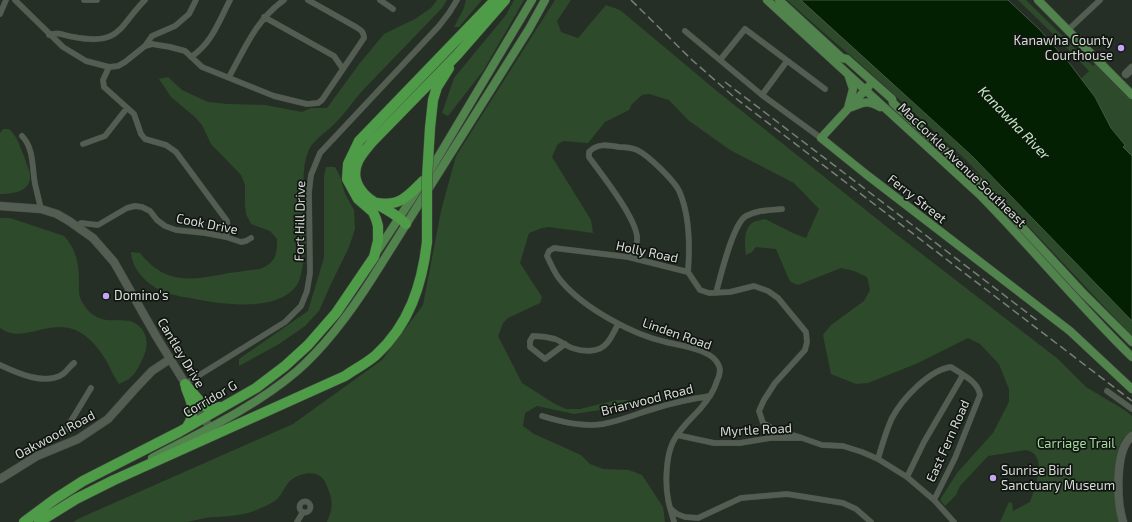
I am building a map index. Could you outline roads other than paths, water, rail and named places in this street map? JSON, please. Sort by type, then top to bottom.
[{"type":"highway","points":[[374,257],[378,226],[373,212],[358,199],[351,188],[347,179],[348,164],[359,141],[495,0]]},
{"type":"highway","points":[[401,221],[374,202],[359,189],[356,181],[356,164],[361,154],[457,55],[505,0]]},
{"type":"highway","points":[[39,522],[76,499],[114,480],[345,376],[375,356],[392,339],[405,319],[414,300],[424,264],[427,242],[427,178],[433,100],[437,88],[457,55]]},
{"type":"highway","points":[[374,202],[388,204],[398,202],[408,197],[423,181]]},
{"type":"highway","points":[[351,188],[368,204],[401,221]]},
{"type":"highway","name":"Corridor G","points":[[24,522],[83,481],[186,428],[256,388],[308,345],[336,313],[374,257]]},
{"type":"highway","points":[[185,384],[204,406],[208,408],[216,408],[229,403]]},
{"type":"highway","points":[[185,384],[193,408],[193,416],[186,428]]},
{"type":"main road","points":[[114,480],[267,395],[298,370],[329,339],[353,309],[423,181],[532,0]]},
{"type":"main road","points":[[374,257],[401,221],[508,63],[545,0]]},
{"type":"main road","name":"MacCorkle Avenue Southeast","points":[[767,0],[846,73],[893,103],[986,188],[1082,292],[1132,342]]},
{"type":"main road","name":"MacCorkle Avenue Southeast","points":[[778,0],[842,58],[888,110],[980,195],[1088,313],[1132,357]]},
{"type":"main road","points":[[1038,0],[1132,95]]},
{"type":"main road","name":"MacCorkle Avenue Southeast","points":[[842,58],[847,59],[892,99],[893,103]]},
{"type":"main road","points":[[846,73],[853,89],[848,109]]},
{"type":"main road","points":[[821,138],[868,87]]},
{"type":"main road","points":[[848,109],[864,102],[869,102],[888,110]]},
{"type":"main road","name":"Ferry Street","points":[[821,138],[867,176],[1070,331],[1129,386]]},
{"type":"street","points":[[0,14],[6,0]]},
{"type":"street","points":[[15,0],[49,35],[74,55],[86,61],[109,67],[118,66],[145,46],[152,44],[170,47],[185,51],[202,67],[274,96],[313,104],[322,100],[364,38],[364,34],[362,31],[308,0]]},
{"type":"street","points":[[84,0],[97,0]]},
{"type":"street","points":[[49,35],[60,33],[73,37],[105,39],[116,34],[145,0]]},
{"type":"street","points":[[145,46],[152,36],[175,26],[189,14],[196,0]]},
{"type":"street","points":[[191,56],[204,46],[216,28],[230,0]]},
{"type":"street","points":[[229,77],[255,30],[264,17],[284,0]]},
{"type":"street","points":[[380,0],[393,9]]},
{"type":"street","name":"Fort Hill Drive","points":[[185,384],[280,325],[301,306],[307,291],[310,273],[309,192],[311,175],[320,154],[439,26],[457,0]]},
{"type":"street","points":[[1068,30],[1100,0]]},
{"type":"street","points":[[264,17],[334,56],[343,69]]},
{"type":"street","points":[[720,60],[745,29],[825,89]]},
{"type":"street","name":"Ferry Street","points":[[684,31],[762,95],[821,138]]},
{"type":"street","points":[[762,95],[787,61]]},
{"type":"street","points":[[109,67],[103,80],[104,87],[134,114],[141,134],[145,139],[166,145],[176,152],[227,220],[228,228],[226,237]]},
{"type":"street","points":[[1119,81],[1132,68]]},
{"type":"street","points":[[83,144],[105,136],[127,108]]},
{"type":"street","points":[[22,136],[27,141],[30,149],[35,183],[41,209]]},
{"type":"street","points":[[628,258],[637,241],[634,223],[589,158],[588,152],[593,147],[603,144],[637,150],[650,158],[680,192],[689,237],[688,272]]},
{"type":"street","name":"Cantley Drive","points":[[0,206],[41,209],[57,214],[93,238],[114,262],[209,427]]},
{"type":"street","name":"Cook Drive","points":[[77,227],[81,223],[98,225],[127,208],[135,206],[142,207],[150,211],[157,220],[165,226],[176,230],[205,233],[226,237],[241,242],[251,238]]},
{"type":"street","points":[[782,209],[756,212],[744,216],[735,232],[716,294],[754,286],[768,291],[778,298],[806,332],[805,350],[775,383],[759,411],[763,423],[775,430],[802,438]]},
{"type":"street","name":"Holly Road","points":[[547,256],[549,251],[554,248],[628,258],[688,272],[700,290],[716,294]]},
{"type":"street","name":"Linden Road","points":[[547,256],[561,282],[585,303],[618,324],[652,339],[696,349],[713,358],[720,368],[716,387],[699,410],[682,426],[673,442],[669,454],[667,488],[670,509],[674,522]]},
{"type":"street","points":[[565,344],[545,358],[530,347],[533,336],[539,336],[553,339],[565,344],[572,348],[598,350],[607,343],[618,324]]},
{"type":"street","name":"Oakwood Road","points":[[0,479],[37,456],[78,439],[108,419],[152,372],[170,359]]},
{"type":"street","points":[[0,365],[24,375],[41,378],[53,378],[63,374],[74,363]]},
{"type":"street","points":[[878,459],[892,417],[904,401],[920,384],[942,368],[951,367],[963,376],[924,442],[907,477]]},
{"type":"street","name":"East Fern Road","points":[[934,500],[955,458],[980,395],[979,389],[974,383],[963,376]]},
{"type":"street","points":[[37,456],[36,449],[40,444],[58,436],[65,431],[91,388]]},
{"type":"street","points":[[1107,391],[1132,409]]},
{"type":"street","name":"Briarwood Road","points":[[542,416],[562,422],[584,425],[603,424],[628,418],[682,400],[710,396]]},
{"type":"street","name":"Myrtle Road","points":[[677,435],[714,443],[740,443],[770,438],[802,438],[822,445],[843,446],[878,459],[907,477],[934,500],[954,522]]},
{"type":"street","points":[[1123,522],[1118,499],[1119,469],[1125,445],[1132,436]]},
{"type":"street","points":[[684,522],[691,518],[702,516],[741,498],[787,494],[843,504],[856,509],[870,522]]},
{"type":"street","points":[[670,509],[677,514],[691,518]]},
{"type":"street","points":[[297,522],[303,512]]},
{"type":"street","points":[[945,522],[950,517]]},
{"type":"water","name":"Kanawha River","points":[[801,0],[1008,0],[1040,30],[1070,64],[1095,97],[1111,128],[1125,145],[1123,147],[1132,156],[1132,321],[972,156]]},
{"type":"railway","points":[[631,0],[692,60],[734,97],[1132,401]]},
{"type":"railway","points":[[725,82],[1038,321]]},
{"type":"place","name":"Kanawha County Courthouse","points":[[1121,48]]},
{"type":"place","name":"Domino's","points":[[106,296]]},
{"type":"place","name":"Sunrise Bird Sanctuary Museum","points":[[993,478]]},
{"type":"park label","name":"Carriage Trail","points":[[1076,444]]}]
